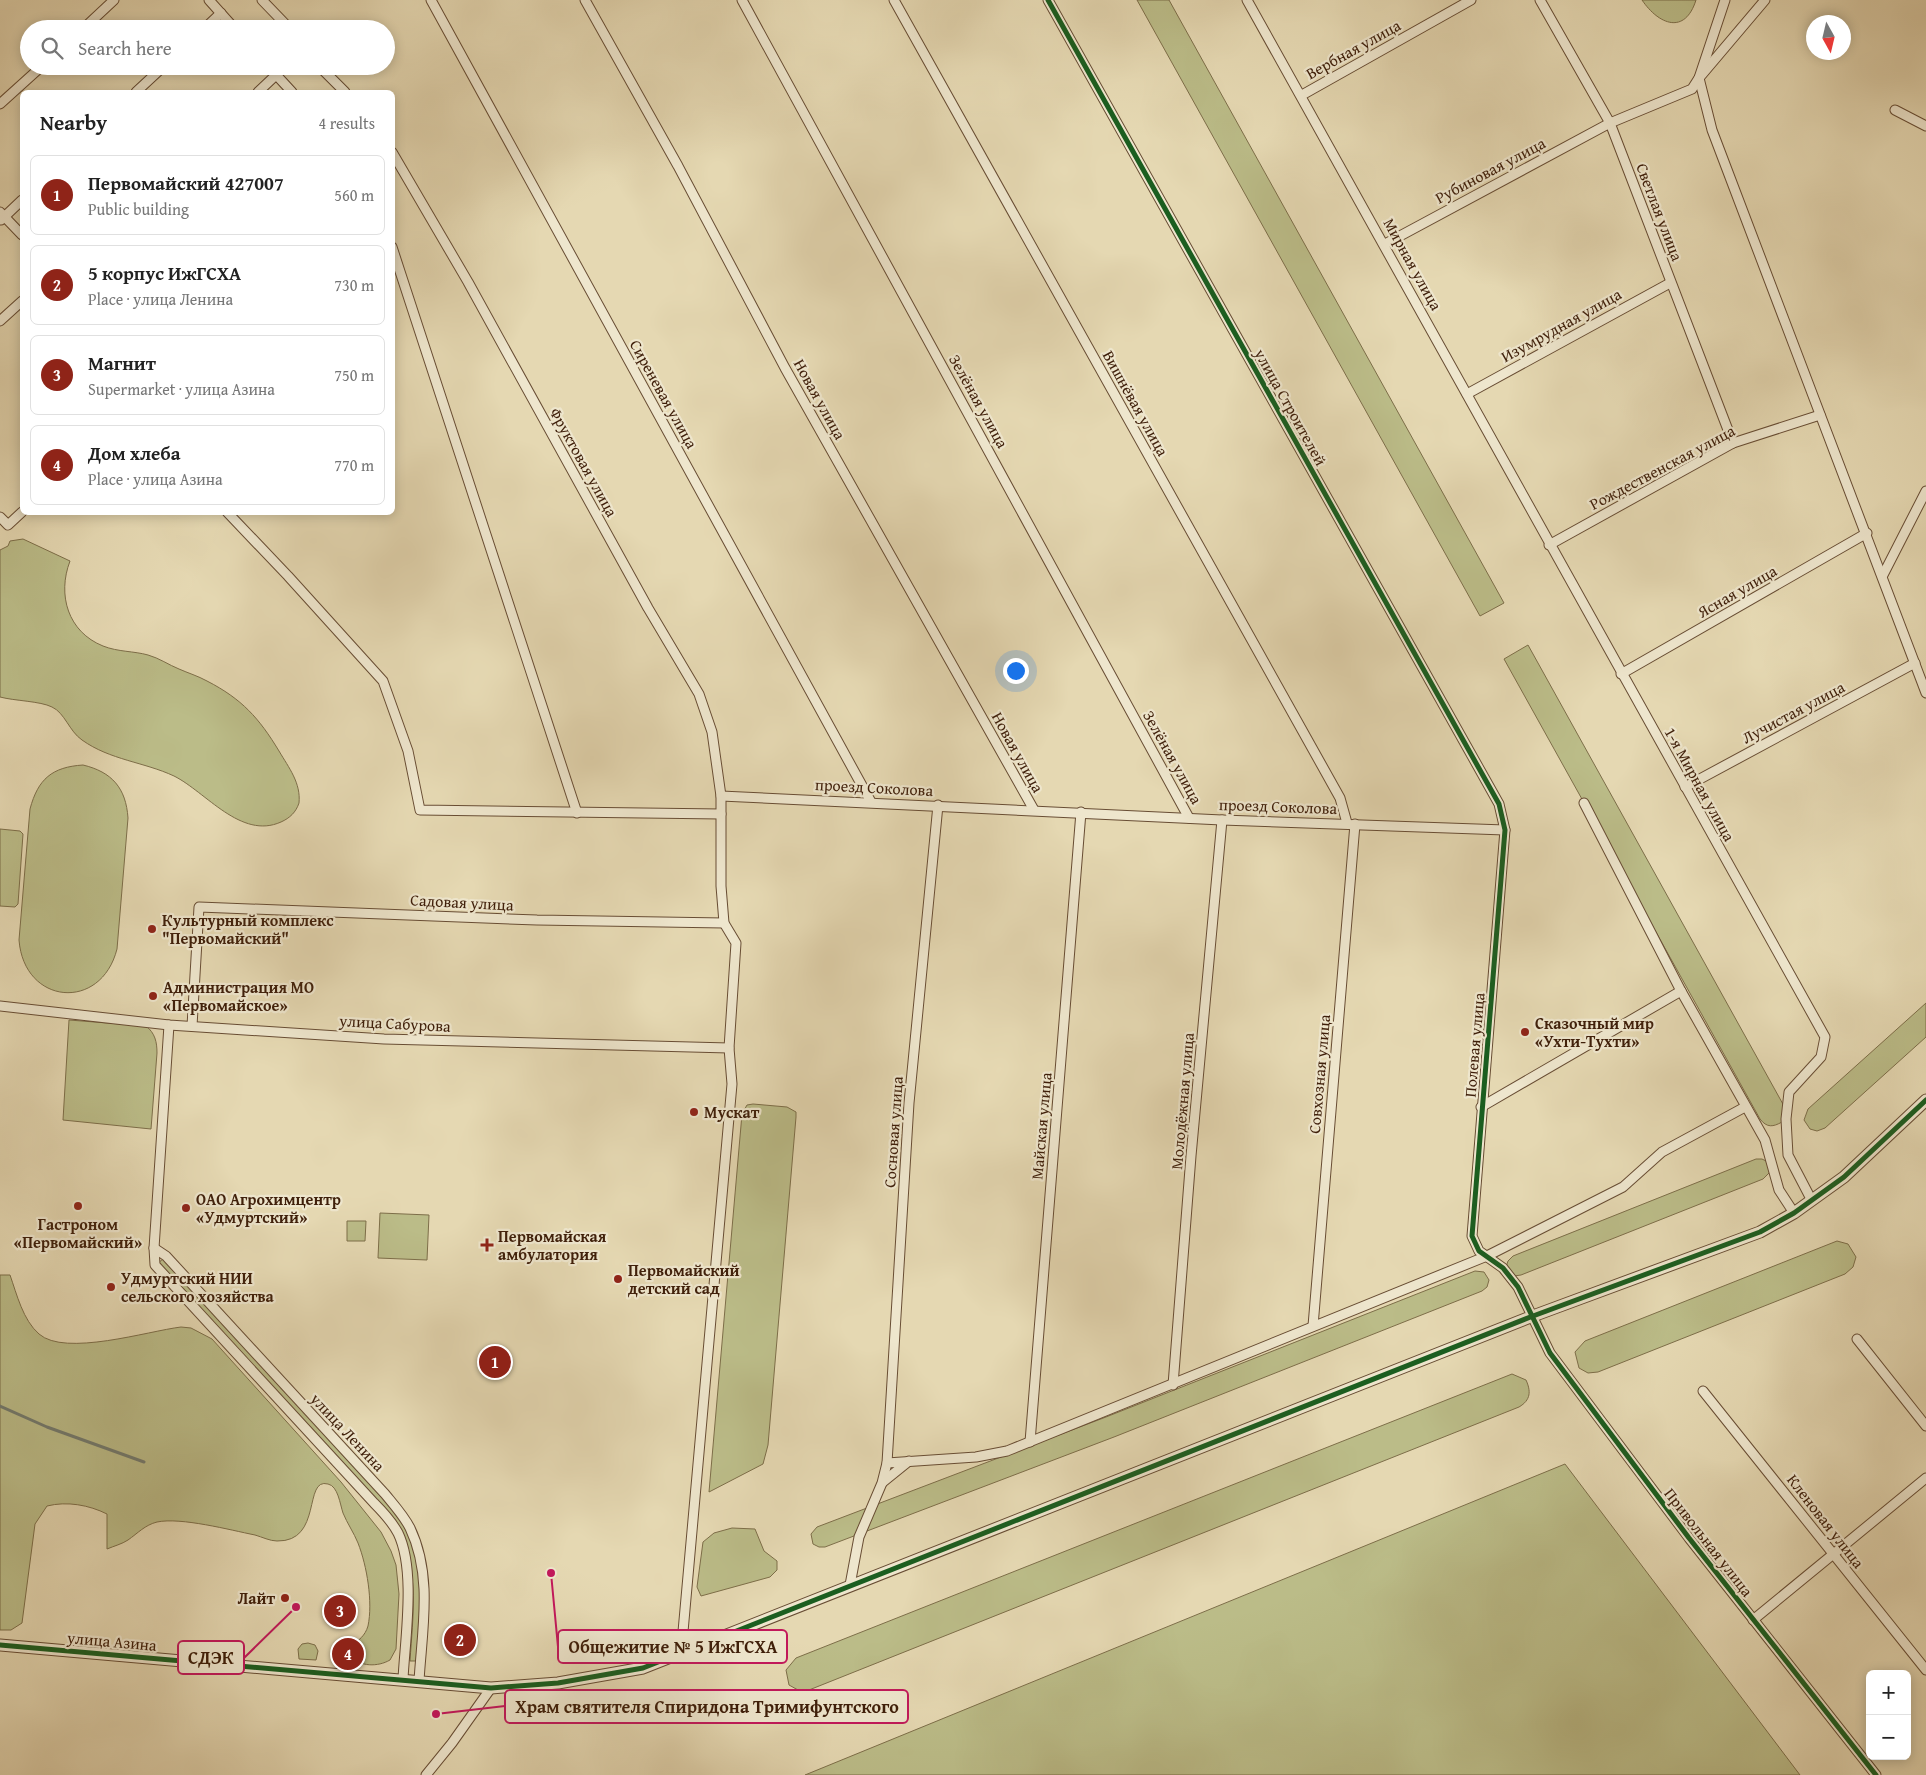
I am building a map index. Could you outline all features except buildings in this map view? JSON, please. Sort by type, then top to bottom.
[{"type":"street","points":[[93,20],[114,0]]},
{"type":"street","points":[[209,0],[227,20]]},
{"type":"street","points":[[262,0],[281,20]]},
{"type":"street","name":"Сиреневая улица","points":[[431,0],[871,802]]},
{"type":"street","name":"Новая улица","points":[[585,0],[678,166],[785,368],[1034,810]]},
{"type":"street","name":"Зелёная улица","points":[[742,0],[1189,818]]},
{"type":"street","name":"Вишнёвая улица","points":[[894,0],[1340,798],[1351,824]]},
{"type":"street","name":"улица Строителей","points":[[1048,0],[1499,804],[1505,830]]},
{"type":"street","name":"Мирная улица","points":[[1247,0],[1385,244],[1549,544]]},
{"type":"street","name":"Вербная улица","points":[[1302,95],[1471,0]]},
{"type":"street","name":"Светлая улица","points":[[1540,0],[1610,123],[1733,443]]},
{"type":"street","points":[[1725,0],[1699,78],[1712,130],[1820,415],[1868,533],[1926,693]]},
{"type":"street","name":"Рубиновая улица","points":[[1385,244],[1610,123],[1692,89],[1699,78],[1765,0]]},
{"type":"street","points":[[214,20],[221,13]]},
{"type":"street","points":[[0,104],[32,75]]},
{"type":"street","points":[[138,90],[154,75]]},
{"type":"street","points":[[260,90],[276,75],[290,90]]},
{"type":"street","points":[[328,75],[343,90]]},
{"type":"street","points":[[1895,110],[1926,126]]},
{"type":"street","name":"Фруктовая улица","points":[[395,159],[468,282],[648,608],[699,694],[712,732],[721,796],[721,886],[724,923]]},
{"type":"street","points":[[20,202],[2,217],[20,234]]},
{"type":"street","points":[[395,256],[577,813]]},
{"type":"street","name":"Изумрудная улица","points":[[1467,394],[1670,283]]},
{"type":"street","points":[[0,321],[20,303]]},
{"type":"street","name":"Рождественская улица","points":[[1549,544],[1733,443],[1820,415]]},
{"type":"street","points":[[1883,576],[1926,490]]},
{"type":"street","points":[[0,517],[8,525],[20,514]]},
{"type":"street","points":[[230,515],[383,681],[408,751],[420,810],[721,814]]},
{"type":"street","name":"Ясная улица","points":[[1621,674],[1868,533]]},
{"type":"street","name":"1-я Мирная улица","points":[[1549,544],[1825,1037],[1821,1057],[1789,1092],[1786,1119],[1788,1156],[1812,1199]]},
{"type":"street","name":"Лучистая улица","points":[[1685,787],[1915,663]]},
{"type":"street","name":"проезд Соколова","points":[[721,796],[1222,820],[1505,830]]},
{"type":"street","points":[[1584,803],[1681,991],[1765,1140],[1779,1190],[1794,1213]]},
{"type":"street","name":"Сосновая улица","points":[[850,1585],[859,1537],[882,1482],[887,1462],[909,1104],[938,805]]},
{"type":"street","name":"Майская улица","points":[[1030,1442],[1081,812]]},
{"type":"street","name":"Молодёжная улица","points":[[1173,1385],[1222,820]]},
{"type":"street","name":"Совхозная улица","points":[[1313,1326],[1351,824]]},
{"type":"street","name":"Полевая улица","points":[[1505,830],[1472,1236],[1479,1251],[1503,1268],[1518,1287],[1532,1316]]},
{"type":"street","name":"Садовая улица","points":[[192,1026],[198,907],[537,920],[724,923]]},
{"type":"street","points":[[681,1654],[732,1084],[729,1048],[736,943],[724,923]]},
{"type":"street","name":"Полевая улица","points":[[1481,1107],[1681,991]]},
{"type":"street","name":"улица Сабурова","points":[[0,1006],[170,1025],[384,1039],[729,1048]]},
{"type":"street","name":"улица Ленина","points":[[170,1025],[154,1265],[387,1517],[398,1533],[405,1552],[408,1580],[403,1680]]},
{"type":"street","name":"улица Азина","points":[[0,1645],[491,1688],[558,1683],[643,1668],[1532,1316],[1760,1232],[1794,1213],[1844,1177],[1926,1100]]},
{"type":"street","points":[[887,1462],[992,1455],[1030,1442],[1487,1256],[1623,1187],[1662,1152],[1745,1107]]},
{"type":"street","name":"улица Ленина","points":[[154,1248],[166,1256],[385,1494],[410,1527],[421,1557],[424,1584],[419,1681]]},
{"type":"street","name":"Привольная улица","points":[[1532,1316],[1550,1353],[1753,1620],[1876,1775]]},
{"type":"street","points":[[1857,1340],[1926,1426]]},
{"type":"street","name":"Кленовая улица","points":[[1704,1391],[1926,1670]]},
{"type":"street","points":[[882,1482],[909,1461]]},
{"type":"street","points":[[1753,1620],[1926,1478]]},
{"type":"street","points":[[426,1775],[452,1743],[491,1688]]},
{"type":"green space","points":[[1137,0],[1169,0],[1504,603],[1480,616]]},
{"type":"green space","points":[[1642,0],[1696,0],[1685,18],[1679,22],[1671,22],[1656,15]]},
{"type":"green space","points":[[23,539],[70,561],[65,587],[68,611],[81,632],[91,640],[109,648],[152,656],[219,688],[249,710],[272,739],[296,782],[299,803],[287,819],[266,826],[252,825],[238,820],[174,776],[93,747],[82,740],[60,713],[52,707],[41,703],[0,697],[0,550],[8,546],[10,541]]},
{"type":"green space","points":[[1528,645],[1784,1106],[1782,1122],[1770,1126],[1760,1119],[1504,659]]},
{"type":"green space","points":[[83,765],[102,772],[116,783],[124,798],[128,818],[117,949],[108,969],[96,983],[80,991],[64,992],[48,988],[34,978],[24,962],[19,940],[30,809],[33,799],[42,782],[48,776],[63,768]]},
{"type":"green space","points":[[0,829],[20,831],[23,834],[18,904],[15,907],[0,906]]},
{"type":"green space","points":[[1926,1003],[1926,1037],[1825,1128],[1817,1131],[1810,1129],[1804,1120],[1808,1109]]},
{"type":"green space","points":[[69,1020],[146,1026],[152,1032],[156,1041],[157,1053],[151,1129],[63,1120]]},
{"type":"green space","points":[[747,1105],[787,1107],[796,1112],[768,1445],[763,1464],[709,1492],[742,1114]]},
{"type":"green space","points":[[1756,1159],[1768,1162],[1770,1172],[1763,1179],[1521,1275],[1514,1276],[1506,1267],[1508,1261],[1513,1256]]},
{"type":"green space","points":[[380,1213],[429,1215],[427,1260],[378,1258]]},
{"type":"green space","points":[[347,1221],[366,1221],[365,1241],[347,1241]]},
{"type":"green space","points":[[1837,1241],[1848,1244],[1856,1257],[1853,1267],[1845,1274],[1598,1372],[1588,1373],[1579,1368],[1575,1352],[1585,1341]]},
{"type":"green space","points":[[163,1259],[382,1496],[398,1516],[409,1535],[419,1574],[420,1614],[417,1661],[410,1661],[413,1611],[412,1580],[410,1564],[400,1531],[158,1263]]},
{"type":"green space","points":[[1475,1271],[1484,1272],[1489,1280],[1487,1287],[1482,1291],[1114,1437],[825,1547],[813,1544],[811,1534],[817,1527],[1106,1417]]},
{"type":"green space","points":[[0,1275],[10,1275],[21,1307],[29,1322],[39,1334],[51,1340],[68,1343],[107,1341],[181,1327],[191,1328],[212,1339],[341,1482],[381,1532],[396,1565],[399,1594],[396,1649],[390,1660],[380,1664],[369,1665],[354,1660],[350,1656],[351,1646],[359,1640],[368,1626],[370,1606],[368,1584],[358,1543],[343,1513],[340,1500],[334,1488],[328,1484],[321,1484],[316,1490],[307,1522],[301,1532],[291,1539],[277,1541],[206,1525],[167,1521],[149,1525],[126,1541],[107,1549],[107,1514],[93,1508],[78,1505],[62,1504],[47,1506],[35,1524],[22,1623],[11,1630],[0,1630]]},
{"type":"green space","points":[[1512,1374],[1526,1380],[1529,1388],[1528,1398],[1519,1407],[809,1690],[798,1690],[789,1685],[786,1670],[796,1658]]},
{"type":"green space","points":[[1565,1464],[1800,1775],[805,1775]]},
{"type":"green space","points":[[732,1528],[755,1529],[764,1551],[777,1561],[777,1570],[770,1577],[701,1596],[697,1587],[703,1542],[714,1533]]},
{"type":"green space","points":[[302,1644],[315,1645],[318,1651],[316,1660],[299,1659],[298,1649]]},
{"type":"waterway","points":[[0,1406],[47,1427],[144,1462]]},
{"type":"cycle path","points":[[1048,0],[1499,804],[1505,830],[1472,1236],[1479,1251],[1503,1268],[1518,1287],[1550,1353],[1689,1538],[1876,1775]]},
{"type":"cycle path","points":[[0,1645],[491,1688],[558,1683],[643,1668],[1533,1316],[1760,1232],[1794,1213],[1844,1177],[1926,1100]]},
{"type":"place","name":"Культурный комплекс \"Первомайский\"","points":[[152,929]]},
{"type":"place","name":"Администрация МО «Первомайское»","points":[[153,996]]},
{"type":"place","name":"Сказочный мир «Ухти-Тухти»","points":[[1525,1032]]},
{"type":"place","name":"Мускат","points":[[694,1112]]},
{"type":"place","name":"Гастроном «Первомайский»","points":[[78,1206]]},
{"type":"place","name":"ОАО Агрохимцентр «Удмуртский»","points":[[186,1208]]},
{"type":"place","name":"Первомайская амбулатория","points":[[487,1245]]},
{"type":"place","name":"Первомайский детский сад","points":[[618,1279]]},
{"type":"place","name":"Удмуртский НИИ сельского хозяйства","points":[[111,1287]]},
{"type":"place","name":"Первомайский 427007","points":[[495,1362]]},
{"type":"place","name":"Общежитие № 5 ИжГСХА","points":[[551,1573]]},
{"type":"place","name":"Лайт","points":[[285,1598]]},
{"type":"place","name":"СДЭК","points":[[296,1607]]},
{"type":"place","name":"Магнит","points":[[340,1611]]},
{"type":"place","name":"5 корпус ИжГСХА","points":[[460,1640]]},
{"type":"place","name":"Дом хлеба","points":[[348,1654]]},
{"type":"place","name":"Храм святителя Спиридона Тримифунтского","points":[[436,1714]]}]
